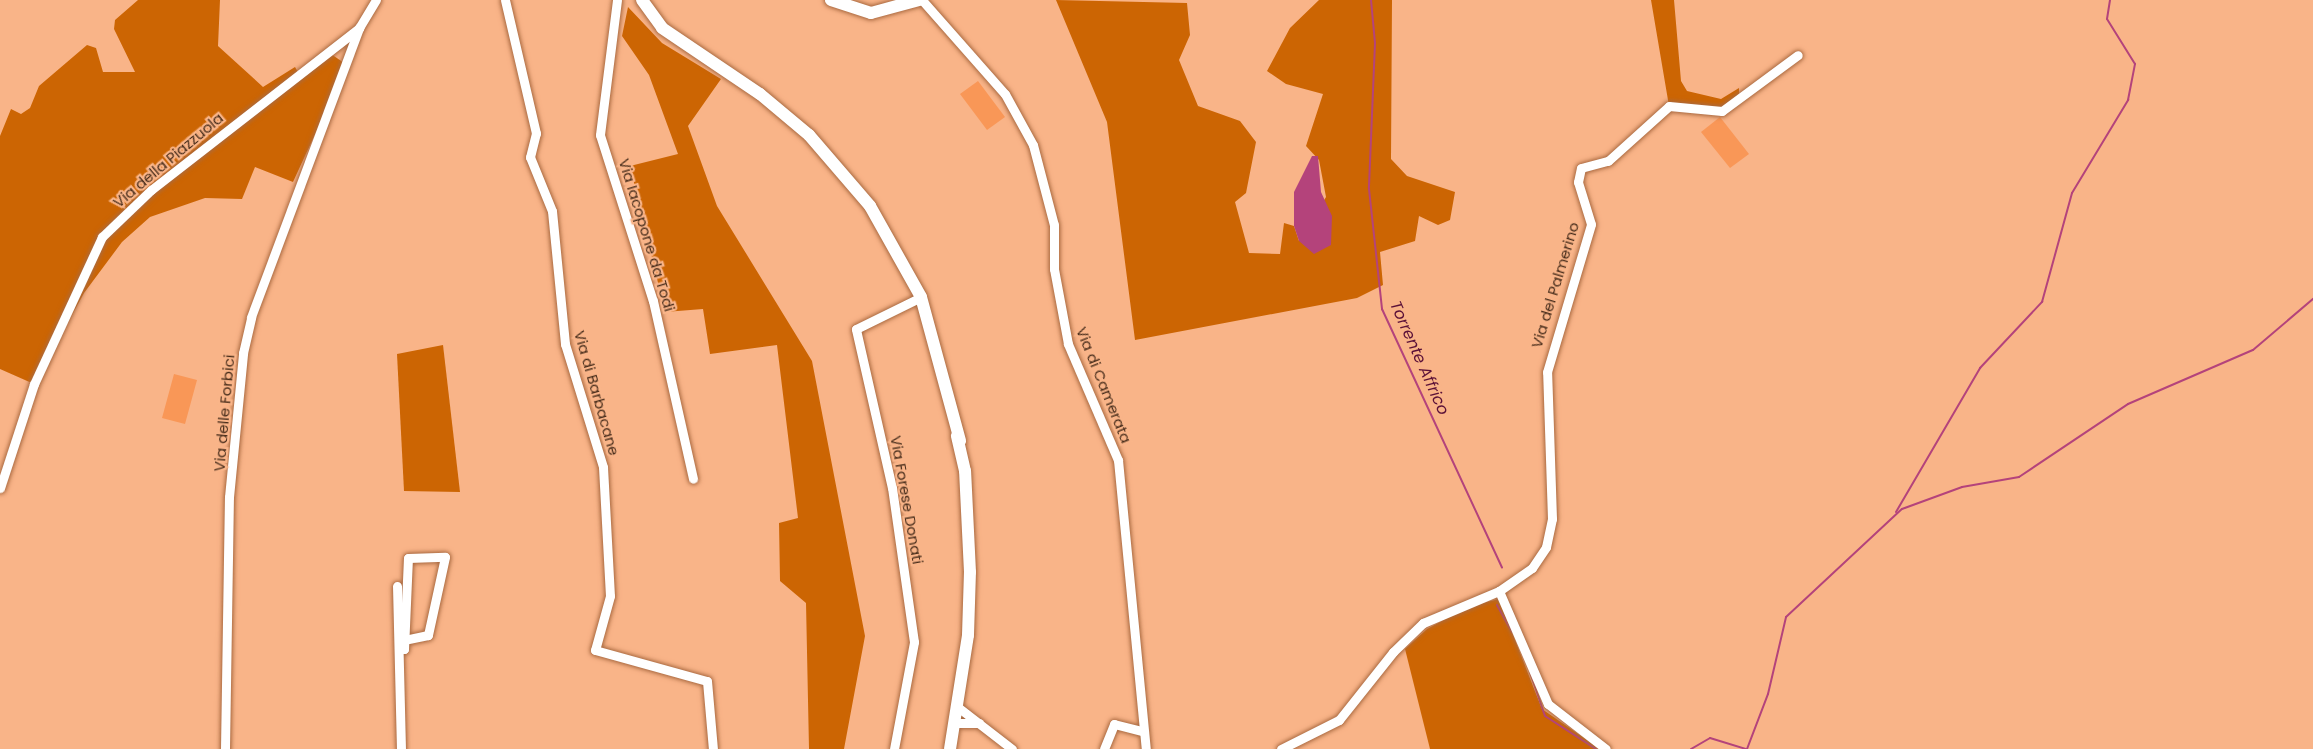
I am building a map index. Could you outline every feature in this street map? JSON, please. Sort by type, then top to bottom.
[{"type":"main road","points":[[642,0],[662,28],[767,100],[831,159],[892,240],[921,297],[954,411],[960,441],[970,572],[959,708],[951,749]]},
{"type":"main road","points":[[831,0],[871,14],[920,0]]},
{"type":"street","name":"Via della Piazzuola","points":[[0,488],[34,384],[102,237],[151,190],[359,28],[376,0]]},
{"type":"street","name":"Via di Barbacane","points":[[505,0],[536,133],[530,157],[552,211],[565,345],[603,467],[610,596],[595,650],[707,681],[713,749]]},
{"type":"street","name":"Via Iacopone da Todi","points":[[617,0],[600,135],[653,301],[693,479]]},
{"type":"street","name":"Via di Camerata","points":[[920,0],[1012,103],[1033,145],[1054,225],[1054,269],[1068,344],[1118,460],[1142,730],[1146,749]]},
{"type":"street","name":"Via delle Forbici","points":[[225,749],[230,497],[243,353],[251,317],[359,28]]},
{"type":"street","name":"Via del Palmerino","points":[[1281,749],[1339,720],[1393,652],[1424,623],[1458,606],[1500,591],[1540,559],[1550,534],[1547,372],[1591,224],[1581,196],[1581,168],[1608,161],[1669,106],[1722,111],[1798,55]]},
{"type":"street","name":"Via Forese Donati","points":[[894,749],[914,642],[892,488],[856,329],[921,297]]},
{"type":"street","points":[[399,650],[404,640],[408,558],[445,556],[428,635],[404,640]]},
{"type":"street","points":[[397,586],[401,749]]},
{"type":"street","points":[[1500,591],[1548,704],[1606,749]]},
{"type":"street","points":[[959,708],[1012,749]]},
{"type":"street","points":[[956,723],[981,723]]},
{"type":"street","points":[[1104,749],[1113,724],[1142,730]]},
{"type":"shaded area","points":[[138,0],[220,0],[218,46],[263,87],[295,67],[302,79],[331,54],[347,65],[293,182],[255,167],[242,199],[205,198],[150,217],[122,242],[84,293],[34,384],[0,369],[0,136],[11,109],[21,114],[30,108],[39,86],[87,45],[96,48],[103,72],[135,72],[114,29],[115,20]]},
{"type":"shaded area","points":[[1056,0],[1187,3],[1190,35],[1179,60],[1198,106],[1240,121],[1256,142],[1246,193],[1235,202],[1249,253],[1280,254],[1284,223],[1294,226],[1299,241],[1326,197],[1319,160],[1306,146],[1323,94],[1286,84],[1267,71],[1290,28],[1319,0],[1392,0],[1391,159],[1407,176],[1455,192],[1450,220],[1438,225],[1419,216],[1415,241],[1380,252],[1383,285],[1357,298],[1135,340],[1107,122]]},
{"type":"shaded area","points":[[1651,0],[1674,0],[1681,81],[1687,91],[1721,99],[1739,88],[1739,99],[1722,111],[1669,106]]},
{"type":"shaded area","points":[[628,7],[662,43],[721,79],[688,126],[717,206],[812,361],[865,636],[844,749],[809,749],[806,603],[780,581],[779,523],[798,518],[777,345],[710,354],[703,309],[665,312],[630,166],[678,154],[649,75],[622,36]]},
{"type":"shaded area","points":[[978,81],[1005,117],[987,130],[960,94]]},
{"type":"shaded area","points":[[1720,117],[1749,154],[1730,168],[1701,132]]},
{"type":"shaded area","points":[[1312,156],[1318,156],[1321,192],[1332,216],[1331,245],[1314,254],[1299,241],[1294,226],[1294,192]]},
{"type":"shaded area","points":[[443,345],[460,492],[404,491],[397,354]]},
{"type":"shaded area","points":[[174,374],[197,380],[185,424],[162,418]]},
{"type":"shaded area","points":[[1499,599],[1542,709],[1600,749],[1430,749],[1405,649],[1427,629],[1470,606]]},
{"type":"waterway","name":"Torrente Affrico","points":[[1371,0],[1375,43],[1369,189],[1382,309],[1502,568]]},
{"type":"waterway","points":[[1896,512],[1980,368],[2042,302],[2072,193],[2128,100],[2135,64],[2107,19],[2110,0]]},
{"type":"waterway","points":[[1691,749],[1710,738],[1747,749],[1768,694],[1786,617],[1902,509],[1962,487],[2019,477],[2128,404],[2253,350],[2313,299]]},
{"type":"waterway","name":"Torrente Affrico","points":[[1497,605],[1512,632]]},
{"type":"waterway","name":"Torrente Affrico","points":[[1530,672],[1545,716],[1596,749]]}]
